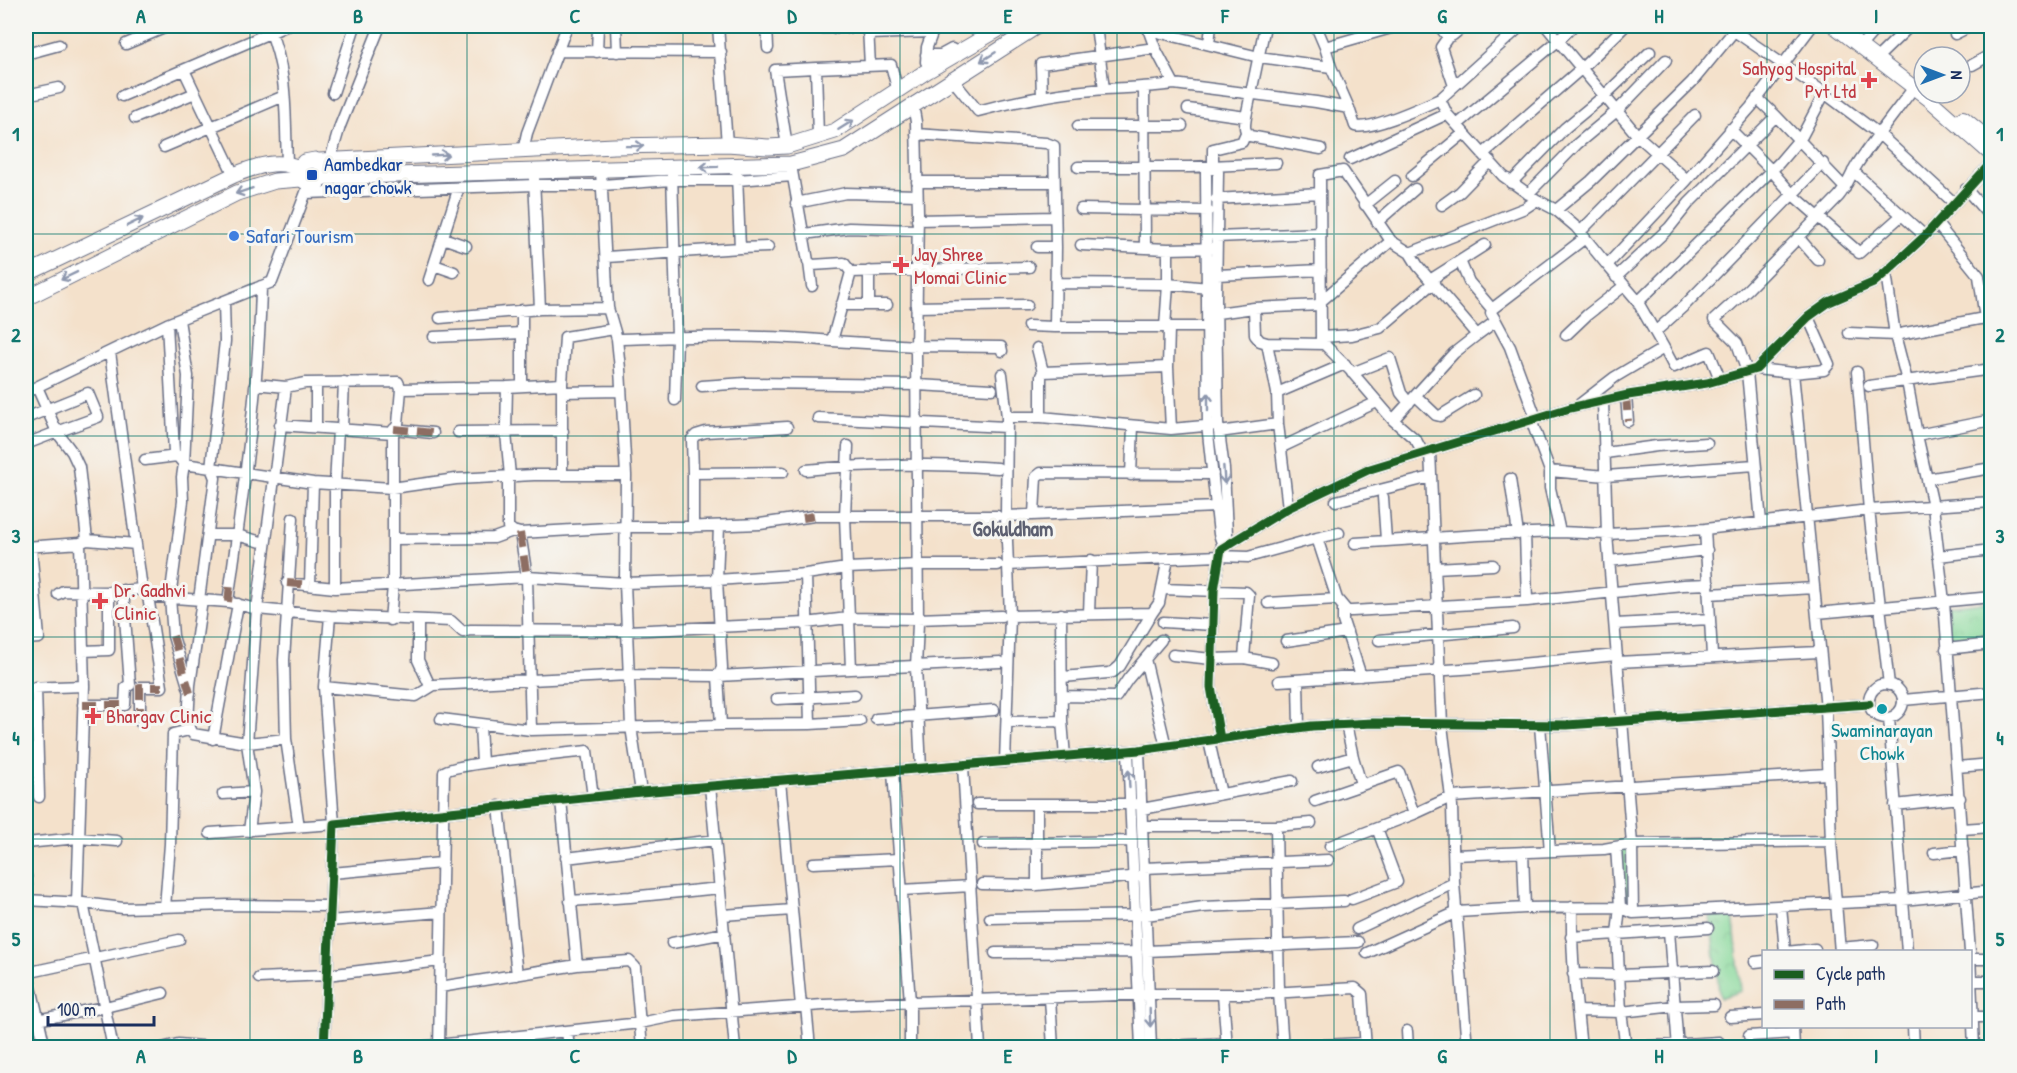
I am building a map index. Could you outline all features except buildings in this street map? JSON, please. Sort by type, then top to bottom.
[{"type":"highway","points":[[301,177],[308,160],[614,146],[727,144],[787,146],[835,132],[927,71],[1004,26]]},
{"type":"highway","points":[[323,177],[602,178],[792,170],[844,150],[1037,26]]},
{"type":"highway","points":[[927,71],[936,78],[936,89]]},
{"type":"highway","points":[[903,88],[899,98],[902,104],[911,106]]},
{"type":"highway","points":[[26,274],[234,174],[258,166],[318,183],[323,177],[324,161]]},
{"type":"highway","points":[[26,298],[237,193],[275,181],[301,177]]},
{"type":"main road","points":[[1834,26],[1912,81]]},
{"type":"main road","points":[[1845,26],[1912,80]]},
{"type":"main road","points":[[1939,105],[1992,155]]},
{"type":"main road","points":[[1946,105],[1992,141]]},
{"type":"street","points":[[126,44],[169,26]]},
{"type":"street","points":[[122,96],[184,70],[269,29],[286,26]]},
{"type":"street","points":[[333,93],[354,26]]},
{"type":"street","points":[[324,161],[380,26]]},
{"type":"street","points":[[523,151],[527,133],[567,26]]},
{"type":"street","points":[[597,52],[598,26]]},
{"type":"street","points":[[616,26],[617,52]]},
{"type":"street","points":[[718,26],[727,144]]},
{"type":"street","points":[[926,55],[941,55],[991,26]]},
{"type":"street","points":[[1096,26],[1104,89]]},
{"type":"street","points":[[1209,43],[1211,26]]},
{"type":"street","points":[[1265,26],[1244,128],[1246,133],[1250,136],[1320,149]]},
{"type":"street","points":[[1325,47],[1398,26]]},
{"type":"street","points":[[1439,26],[1448,37]]},
{"type":"street","points":[[1454,86],[1441,47],[1448,37],[1464,26]]},
{"type":"street","points":[[1321,27],[1331,68],[1355,126],[1360,128],[1386,121],[1440,99],[1521,26]]},
{"type":"street","points":[[1546,26],[1637,135],[1687,180]]},
{"type":"street","points":[[1412,176],[1573,26]]},
{"type":"street","points":[[1442,205],[1460,192],[1487,158],[1625,26]]},
{"type":"street","points":[[1607,266],[1687,180],[1757,98],[1812,26]]},
{"type":"street","points":[[1865,41],[1878,26]]},
{"type":"street","points":[[1881,54],[1910,26]]},
{"type":"street","points":[[1955,34],[1971,26]]},
{"type":"street","points":[[1987,26],[1992,34]]},
{"type":"street","points":[[768,48],[767,27],[934,29],[927,47],[927,71]]},
{"type":"street","points":[[1148,28],[1259,57],[1331,68]]},
{"type":"street","points":[[1148,28],[1155,48],[1174,84]]},
{"type":"street","points":[[1556,210],[1591,181],[1692,82],[1730,28],[1819,89],[1879,134],[1953,202]]},
{"type":"street","points":[[26,392],[167,324],[272,282],[301,177],[284,96],[281,59],[269,29]]},
{"type":"street","points":[[868,29],[870,66]]},
{"type":"street","points":[[26,54],[60,45]]},
{"type":"street","points":[[1042,97],[1041,64],[1155,48]]},
{"type":"street","points":[[557,51],[721,52]]},
{"type":"street","points":[[1511,183],[1565,128],[1605,95],[1650,52]]},
{"type":"street","points":[[1972,64],[1992,54]]},
{"type":"street","points":[[1410,254],[1525,208],[1577,144],[1618,110],[1666,60]]},
{"type":"street","points":[[787,146],[775,70],[891,65],[903,88]]},
{"type":"street","points":[[816,68],[818,137]]},
{"type":"street","points":[[184,70],[234,174]]},
{"type":"street","points":[[952,79],[978,111],[1020,99],[1104,89],[1144,88],[1174,84],[1349,108]]},
{"type":"street","points":[[26,95],[59,88]]},
{"type":"street","points":[[1144,88],[1145,248]]},
{"type":"street","points":[[1638,302],[1731,212],[1798,140],[1822,98],[1819,89]]},
{"type":"street","points":[[135,118],[195,93]]},
{"type":"street","points":[[1761,522],[1755,465],[1751,370],[1737,343],[1714,320],[1748,289],[1845,188],[1853,171],[1879,134],[1912,94]]},
{"type":"street","points":[[164,147],[284,96]]},
{"type":"street","points":[[1757,98],[1845,188]]},
{"type":"street","points":[[1440,99],[1447,114],[1511,183],[1556,210],[1583,235],[1638,302],[1674,367],[1709,352],[1720,379]]},
{"type":"street","points":[[911,106],[916,134],[917,182],[916,667],[921,770]]},
{"type":"street","points":[[1188,109],[1246,117]]},
{"type":"street","points":[[1350,159],[1447,114]]},
{"type":"street","points":[[1491,309],[1583,235],[1695,115]]},
{"type":"street","points":[[1616,277],[1669,228],[1689,203],[1776,116]]},
{"type":"street","points":[[1078,126],[1182,126]]},
{"type":"street","points":[[1730,129],[1772,170],[1792,194],[1857,251],[1902,214]]},
{"type":"street","points":[[1220,549],[1227,534],[1224,469],[1215,427],[1208,327],[1208,288],[1214,244],[1218,172],[1213,167],[1213,148],[1242,142],[1246,133]]},
{"type":"street","points":[[916,134],[1046,143],[1054,146],[1055,327]]},
{"type":"street","points":[[1751,370],[1808,317],[1829,302],[1873,283],[1886,272],[1937,224],[1953,202],[1992,162]]},
{"type":"street","points":[[1078,167],[1213,167],[1276,163]]},
{"type":"street","points":[[1655,332],[1685,305],[1823,163]]},
{"type":"street","points":[[1213,167],[1206,172],[1208,211],[1217,275],[1213,474],[1220,549],[1214,590],[1211,687],[1221,794]]},
{"type":"street","points":[[792,170],[812,286]]},
{"type":"street","points":[[1467,1047],[1454,884],[1450,797],[1442,725],[1431,477],[1426,452],[1393,420],[1323,341],[1320,174],[1343,171],[1391,241],[1410,254],[1477,334]]},
{"type":"street","points":[[1853,171],[1925,236]]},
{"type":"street","points":[[737,173],[740,248]]},
{"type":"street","points":[[672,174],[677,337],[675,400]]},
{"type":"street","points":[[301,177],[459,187],[534,178],[540,309]]},
{"type":"street","points":[[602,178],[608,308],[615,334],[621,391],[626,475],[625,582],[631,727],[640,792]]},
{"type":"street","points":[[1365,205],[1395,181]]},
{"type":"street","points":[[917,182],[1054,182]]},
{"type":"street","points":[[429,280],[459,187]]},
{"type":"street","points":[[1377,222],[1415,189]]},
{"type":"street","points":[[1966,189],[1992,219]]},
{"type":"street","points":[[1216,199],[1320,193]]},
{"type":"street","points":[[796,203],[846,194],[917,195]]},
{"type":"street","points":[[1081,209],[1208,211]]},
{"type":"street","points":[[804,234],[849,228],[1054,217]]},
{"type":"street","points":[[1937,224],[1977,272],[1992,286]]},
{"type":"street","points":[[1081,246],[1168,249],[1320,233]]},
{"type":"street","points":[[1798,237],[1818,260]]},
{"type":"street","points":[[443,238],[466,246]]},
{"type":"street","points":[[1216,313],[1321,304],[1391,241]]},
{"type":"street","points":[[1254,308],[1255,335],[1260,341],[1266,343],[1323,341],[1380,328],[1432,281],[1485,245]]},
{"type":"street","points":[[607,257],[673,251],[768,247]]},
{"type":"street","points":[[1036,247],[1056,247]]},
{"type":"street","points":[[1168,249],[1167,328],[1171,429]]},
{"type":"street","points":[[1460,261],[1469,282],[1491,309],[1510,347],[1550,471],[1550,488],[1560,532]]},
{"type":"street","points":[[809,263],[844,263],[851,272]]},
{"type":"street","points":[[434,265],[454,272]]},
{"type":"street","points":[[851,272],[1029,267]]},
{"type":"street","points":[[1217,275],[1321,270]]},
{"type":"street","points":[[832,341],[851,272]]},
{"type":"street","points":[[869,272],[869,305]]},
{"type":"street","points":[[1886,272],[1895,335],[1933,506],[1944,602],[1970,950]]},
{"type":"street","points":[[1849,333],[1895,335],[1988,321],[1981,281],[1977,272]]},
{"type":"street","points":[[1056,283],[1168,284],[1208,288]]},
{"type":"street","points":[[213,738],[233,603],[237,535],[255,384],[261,286]]},
{"type":"street","points":[[1566,334],[1624,286]]},
{"type":"street","points":[[224,301],[225,342],[211,468],[215,478],[190,693],[189,730],[193,734],[248,743],[286,739]]},
{"type":"street","points":[[841,305],[887,305]]},
{"type":"street","points":[[916,307],[1028,305]]},
{"type":"street","points":[[440,318],[522,310],[608,308]]},
{"type":"street","points":[[522,310],[522,386]]},
{"type":"street","points":[[287,583],[335,588],[527,578],[625,582],[717,580],[806,574],[847,568],[1002,565],[1168,558],[1220,549],[1288,508],[1370,469],[1533,419],[1577,406],[1720,379],[1751,370],[1793,373],[1824,370],[1829,364],[1808,317]]},
{"type":"street","points":[[179,320],[188,376],[181,460],[183,501],[170,598],[173,636],[190,693]]},
{"type":"street","points":[[1393,420],[1454,353],[1496,321]]},
{"type":"street","points":[[167,324],[174,452],[181,460]]},
{"type":"street","points":[[1028,326],[1208,327]]},
{"type":"street","points":[[434,337],[522,333]]},
{"type":"street","points":[[562,475],[562,388],[566,337],[615,334],[677,337],[729,336],[917,346],[1001,347],[1002,351]]},
{"type":"street","points":[[1266,343],[1277,393],[1278,424],[1288,508]]},
{"type":"street","points":[[1036,348],[1043,372],[1041,376],[1041,417]]},
{"type":"street","points":[[1577,406],[1615,377],[1664,348]]},
{"type":"street","points":[[110,352],[136,544],[162,687],[140,687],[140,722]]},
{"type":"street","points":[[1277,393],[1348,369],[1390,358],[1401,393],[1436,415],[1440,416],[1474,395]]},
{"type":"street","points":[[1043,372],[1168,367]]},
{"type":"street","points":[[1869,386],[1992,369]]},
{"type":"street","points":[[1857,372],[1869,510],[1889,685]]},
{"type":"street","points":[[1793,373],[1826,708],[1827,774],[1840,950],[1873,945]]},
{"type":"street","points":[[1002,374],[1007,422],[1001,516],[1007,722],[1005,762]]},
{"type":"street","points":[[255,384],[286,387],[316,382],[398,382],[401,388],[398,424],[394,431],[393,586],[390,620]]},
{"type":"street","points":[[316,382],[316,427]]},
{"type":"street","points":[[335,588],[335,486],[344,382]]},
{"type":"street","points":[[702,386],[745,383],[917,385],[992,389]]},
{"type":"street","points":[[401,388],[522,386],[621,391]]},
{"type":"street","points":[[36,387],[57,432],[72,452],[79,467],[83,542],[81,592],[84,686],[78,838],[80,903],[113,1047]]},
{"type":"street","points":[[249,831],[254,792],[248,743],[257,609],[286,387]]},
{"type":"street","points":[[507,387],[508,527],[517,532],[527,578],[531,730]]},
{"type":"street","points":[[26,418],[88,393],[98,417],[26,444]]},
{"type":"street","points":[[1626,396],[1629,421]]},
{"type":"street","points":[[1603,401],[1607,534],[1632,844],[1633,913]]},
{"type":"street","points":[[1282,447],[1377,402]]},
{"type":"street","points":[[818,418],[1007,422],[1041,417],[1171,429],[1278,424]]},
{"type":"street","points":[[1917,435],[1992,420]]},
{"type":"street","points":[[280,425],[433,433]]},
{"type":"street","points":[[1131,475],[1133,426]]},
{"type":"street","points":[[693,527],[692,439],[706,432],[787,427]]},
{"type":"street","points":[[458,432],[563,431]]},
{"type":"street","points":[[1605,453],[1707,443]]},
{"type":"street","points":[[848,446],[845,516],[851,669]]},
{"type":"street","points":[[145,460],[181,460],[245,474],[274,476],[335,486],[392,489],[456,479],[626,475]]},
{"type":"street","points":[[806,470],[848,465],[917,464],[998,468]]},
{"type":"street","points":[[1550,471],[1606,476],[1755,465]]},
{"type":"street","points":[[1928,479],[1992,468]]},
{"type":"street","points":[[693,473],[783,472]]},
{"type":"street","points":[[1034,514],[1036,477],[1041,473],[1213,474]]},
{"type":"street","points":[[1336,501],[1431,477]]},
{"type":"street","points":[[1510,479],[1522,533],[1527,601]]},
{"type":"street","points":[[310,585],[314,483]]},
{"type":"street","points":[[1383,497],[1386,540]]},
{"type":"street","points":[[1355,543],[1522,533],[1607,534],[1706,529],[1808,519],[1869,510],[1992,502]]},
{"type":"street","points":[[393,539],[494,538],[517,532],[625,526],[693,527],[760,524],[814,516],[1001,516],[1216,507]]},
{"type":"street","points":[[293,518],[287,583],[284,660],[286,739],[299,827]]},
{"type":"street","points":[[719,526],[717,580],[722,668],[718,676],[721,725]]},
{"type":"street","points":[[1706,529],[1712,656]]},
{"type":"street","points":[[1220,549],[1248,558],[1339,533]]},
{"type":"street","points":[[208,535],[237,535],[265,543]]},
{"type":"street","points":[[1317,538],[1340,603],[1361,676]]},
{"type":"street","points":[[26,639],[39,638],[28,547],[83,542],[136,544]]},
{"type":"street","points":[[1609,561],[1707,550]]},
{"type":"street","points":[[1938,556],[1992,550]]},
{"type":"street","points":[[1063,676],[1111,673],[1120,666],[1159,603],[1168,558]]},
{"type":"street","points":[[1089,613],[1091,560]]},
{"type":"street","points":[[1435,568],[1493,565]]},
{"type":"street","points":[[806,574],[810,724]]},
{"type":"street","points":[[1268,603],[1340,603],[1347,611],[1352,611],[1527,601],[1683,585],[1709,589],[1814,588]]},
{"type":"street","points":[[1162,589],[1248,593],[1244,658]]},
{"type":"street","points":[[83,705],[125,705],[126,687],[130,685],[123,590]]},
{"type":"street","points":[[58,594],[63,591],[145,592],[170,598],[233,603],[257,609],[286,612],[390,620],[451,621],[463,632],[527,629],[627,631],[806,623],[848,618],[917,620],[1089,613],[1152,613]]},
{"type":"street","points":[[83,651],[110,650],[109,592]]},
{"type":"street","points":[[1817,614],[1992,597]]},
{"type":"street","points":[[1061,614],[1062,721],[1065,757]]},
{"type":"street","points":[[324,1047],[334,824],[324,687],[330,616]]},
{"type":"street","points":[[1616,624],[1710,619]]},
{"type":"street","points":[[418,621],[418,660],[430,686]]},
{"type":"street","points":[[1163,622],[1213,625]]},
{"type":"street","points":[[1379,640],[1513,628]]},
{"type":"street","points":[[1286,641],[1347,632]]},
{"type":"street","points":[[1062,696],[1113,698],[1118,695],[1161,640]]},
{"type":"street","points":[[1946,649],[1992,644]]},
{"type":"street","points":[[1279,681],[1617,659],[1819,652]]},
{"type":"street","points":[[1173,656],[1212,659],[1244,658],[1272,663]]},
{"type":"street","points":[[1144,659],[1166,747]]},
{"type":"street","points":[[324,687],[417,696],[430,686],[529,680],[629,675],[718,676],[1000,662]]},
{"type":"street","points":[[1111,673],[1118,695]]},
{"type":"street","points":[[1298,681],[1299,728]]},
{"type":"street","points":[[1889,685],[1898,690],[1903,700],[1902,707],[1898,713],[1889,718],[1877,716],[1869,704],[1872,692],[1876,687],[1889,685]]},
{"type":"street","points":[[39,797],[31,688],[84,686]]},
{"type":"street","points":[[1903,700],[1992,692]]},
{"type":"street","points":[[777,699],[855,695]]},
{"type":"street","points":[[210,833],[334,824],[640,792],[1134,751],[1299,728],[1346,724],[1540,725],[1623,722],[1869,704]]},
{"type":"street","points":[[876,719],[994,710]]},
{"type":"street","points":[[1889,718],[1907,950]]},
{"type":"street","points":[[441,719],[531,730],[810,724],[861,720]]},
{"type":"street","points":[[1007,722],[1062,721]]},
{"type":"street","points":[[1346,724],[1361,784]]},
{"type":"street","points":[[480,725],[482,763]]},
{"type":"street","points":[[1540,725],[1550,851]]},
{"type":"street","points":[[165,907],[170,844],[173,734],[189,730]]},
{"type":"street","points":[[439,1046],[442,812],[445,771],[449,768],[482,763],[587,751],[593,797]]},
{"type":"street","points":[[1134,751],[1138,806],[1142,826],[1142,952],[1148,1047],[1227,1045],[1223,995]]},
{"type":"street","points":[[1318,767],[1353,757]]},
{"type":"street","points":[[1957,767],[1992,764]]},
{"type":"street","points":[[963,766],[976,885],[980,1047]]},
{"type":"street","points":[[893,772],[910,1047]]},
{"type":"street","points":[[1315,801],[1399,772],[1414,814]]},
{"type":"street","points":[[1330,846],[1414,814],[1450,797],[1626,787],[1714,779],[1827,774]]},
{"type":"street","points":[[780,781],[792,910],[810,1047]]},
{"type":"street","points":[[977,804],[1138,806],[1292,781]]},
{"type":"street","points":[[710,786],[735,1047]]},
{"type":"street","points":[[223,794],[254,792]]},
{"type":"street","points":[[1895,805],[1960,798]]},
{"type":"street","points":[[561,800],[577,965]]},
{"type":"street","points":[[1036,804],[1037,885]]},
{"type":"street","points":[[499,806],[517,975]]},
{"type":"street","points":[[1138,806],[1132,841],[1141,874]]},
{"type":"street","points":[[1142,826],[1311,824]]},
{"type":"street","points":[[410,1047],[439,1046],[640,1023],[674,1016],[803,1006],[1144,994],[1223,995],[1279,993],[1357,988],[1362,994],[1365,1045],[1283,1047],[1279,993],[1276,826]]},
{"type":"street","points":[[1962,829],[1992,827]]},
{"type":"street","points":[[990,918],[1141,915],[1203,907],[1348,900],[1397,882],[1377,828]]},
{"type":"street","points":[[26,843],[78,838],[117,841]]},
{"type":"street","points":[[566,858],[715,840]]},
{"type":"street","points":[[983,844],[1132,841]]},
{"type":"street","points":[[1454,855],[1604,849],[1632,844],[1831,841]]},
{"type":"street","points":[[1616,847],[1620,907],[1617,934],[1621,1012],[1626,1047]]},
{"type":"street","points":[[1934,853],[1963,850]]},
{"type":"street","points":[[1523,852],[1525,908]]},
{"type":"street","points":[[813,863],[900,859]]},
{"type":"street","points":[[902,890],[976,885],[1037,885],[1277,862],[1328,860]]},
{"type":"street","points":[[332,873],[441,863]]},
{"type":"street","points":[[26,876],[27,900],[123,908],[329,906]]},
{"type":"street","points":[[1357,929],[1454,884]]},
{"type":"street","points":[[570,901],[720,888]]},
{"type":"street","points":[[1367,953],[1457,912],[1525,908],[1620,907],[1633,913],[1903,900],[1992,891]]},
{"type":"street","points":[[1781,906],[1786,950]]},
{"type":"street","points":[[1572,908],[1573,975],[1581,1047]]},
{"type":"street","points":[[723,915],[792,910]]},
{"type":"street","points":[[329,921],[441,912]]},
{"type":"street","points":[[1571,937],[1708,928]]},
{"type":"street","points":[[1669,931],[1678,1045]]},
{"type":"street","points":[[672,943],[725,933]]},
{"type":"street","points":[[45,1047],[26,970],[94,959],[179,940]]},
{"type":"street","points":[[995,953],[1142,952],[1358,942]]},
{"type":"street","points":[[1800,950],[1815,949]]},
{"type":"street","points":[[1972,955],[1992,959]]},
{"type":"street","points":[[259,978],[327,975],[440,962]]},
{"type":"street","points":[[440,987],[577,965],[632,962],[635,967],[642,1047]]},
{"type":"street","points":[[1573,975],[1713,971]]},
{"type":"street","points":[[1972,972],[1972,999]]},
{"type":"street","points":[[1973,981],[1992,981]]},
{"type":"street","points":[[26,1022],[163,993]]},
{"type":"street","points":[[1050,998],[1053,1047]]},
{"type":"street","points":[[1577,1011],[1621,1012],[1675,1006],[1714,1005]]},
{"type":"street","points":[[1730,1017],[1762,1015]]},
{"type":"street","points":[[1972,1017],[1992,1017]]},
{"type":"street","points":[[1972,1027],[1974,1047]]},
{"type":"street","points":[[1913,1028],[1914,1047]]},
{"type":"street","points":[[1749,1036],[1793,1030],[1794,1047]]},
{"type":"street","points":[[567,1031],[569,1047]]},
{"type":"street","points":[[1407,1031],[1408,1047]]},
{"type":"street","points":[[1617,1047],[1719,1042]]},
{"type":"street","points":[[162,1047],[178,1044],[225,1047]]},
{"type":"green space","points":[[1991,601],[1991,642],[1949,646],[1947,606]]},
{"type":"green space","points":[[1616,847],[1632,848],[1633,909],[1620,907]]},
{"type":"green space","points":[[1733,914],[1741,991],[1720,998],[1710,916]]},
{"type":"marked path","points":[[1626,396],[1628,421]]},
{"type":"marked path","points":[[394,429],[433,433]]},
{"type":"marked path","points":[[803,518],[814,516]]},
{"type":"marked path","points":[[520,533],[527,577]]},
{"type":"marked path","points":[[287,583],[310,585]]},
{"type":"marked path","points":[[228,602],[230,585]]},
{"type":"marked path","points":[[173,636],[190,693]]},
{"type":"marked path","points":[[140,722],[140,687],[162,687]]},
{"type":"marked path","points":[[83,705],[125,705]]},
{"type":"cycle path","points":[[1220,739],[1211,687],[1214,590],[1221,549],[1288,508],[1370,469],[1570,408],[1628,395],[1707,383],[1756,369],[1808,317],[1829,302],[1873,283],[1886,272],[1925,236],[1992,162]]},
{"type":"cycle path","points":[[324,1048],[334,824],[641,792],[1139,750],[1312,726],[1373,723],[1567,725],[1869,704]]},
{"type":"place","name":"Sahyog Hospital Pvt Ltd","points":[[1869,80]]},
{"type":"place","name":"Aambedkar nagar chowk","points":[[312,175]]},
{"type":"place","name":"Safari Tourism","points":[[234,236]]},
{"type":"place","name":"Jay Shree Momai Clinic","points":[[901,265]]},
{"type":"place","name":"Dr. Gadhvi Clinic","points":[[100,601]]},
{"type":"place","name":"Swaminarayan Chowk","points":[[1882,709]]},
{"type":"place","name":"Bhargav Clinic","points":[[93,716]]},
{"type":"district","name":"Gokuldham","points":[[1013,529]]}]
